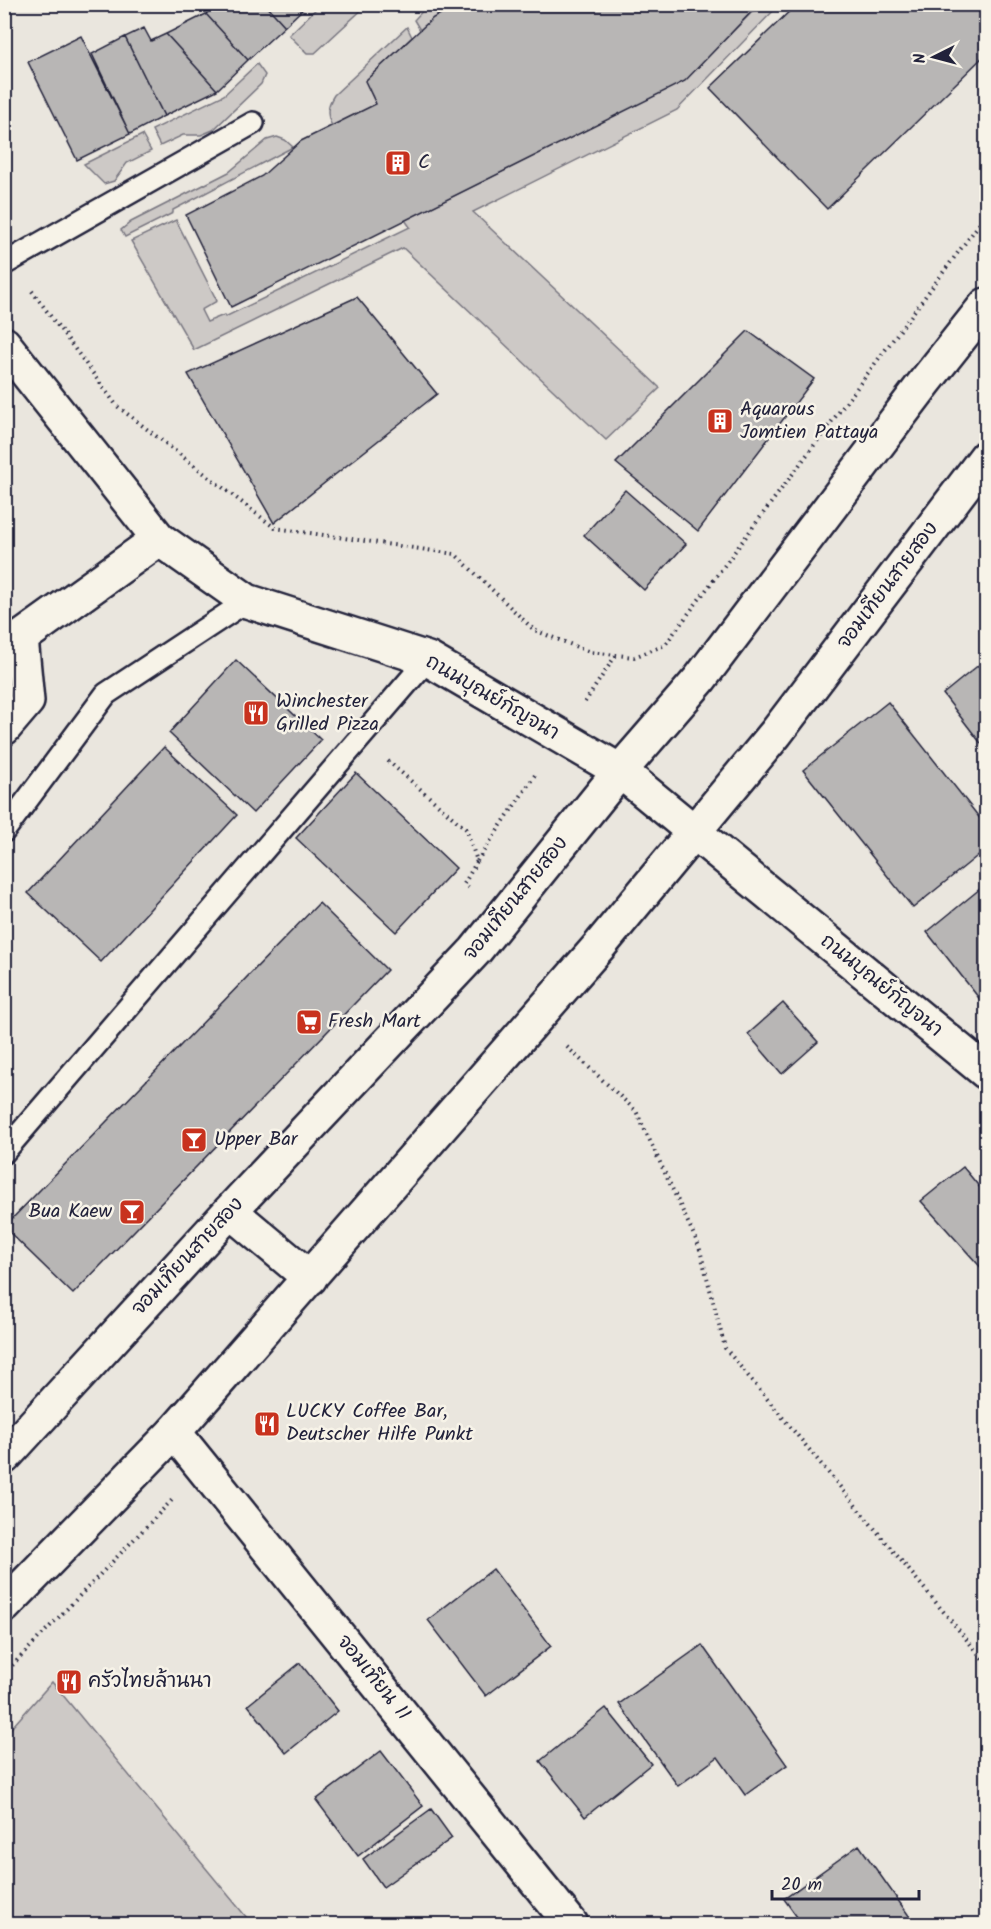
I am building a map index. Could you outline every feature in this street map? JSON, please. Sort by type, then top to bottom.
[{"type":"main road","name":"จอมเทียนสายสอง","points":[[4,1457],[230,1211],[475,951],[620,771],[699,680],[987,305]]},
{"type":"main road","name":"ถนนบุณย์กัญจนา","points":[[4,344],[159,538],[247,601],[428,659],[620,771],[987,1072]]},
{"type":"main road","name":"จอมเทียนสายสอง","points":[[4,1606],[174,1432],[601,944],[776,733],[987,457]]},
{"type":"main road","points":[[4,728],[27,701],[21,638],[159,538]]},
{"type":"main road","points":[[230,1211],[310,1278]]},
{"type":"main road","name":"จอมเทียน 11","points":[[174,1432],[571,1924]]},
{"type":"lane","points":[[7,263],[253,123]]},
{"type":"lane","points":[[4,831],[106,694],[247,601]]},
{"type":"lane","points":[[4,1152],[428,659]]},
{"type":"path","points":[[7,263],[117,406],[275,528],[455,554],[534,630],[590,652],[634,657],[665,645],[987,214]]},
{"type":"path","points":[[536,1018],[636,1111],[699,1246],[725,1348],[987,1663]]},
{"type":"path","points":[[4,1674],[203,1468]]},
{"type":"shaded area","points":[[100,4],[152,5],[149,8],[102,10]]},
{"type":"shaded area","points":[[321,4],[367,5],[315,53],[307,53],[289,35]]},
{"type":"shaded area","points":[[428,5],[459,5],[433,18],[420,30],[414,20]]},
{"type":"shaded area","points":[[759,5],[779,5],[677,110],[473,212],[660,388],[606,440],[403,248],[194,350],[131,241],[176,220],[217,301],[201,310],[207,322],[224,315],[225,317],[410,227],[405,220],[684,81]]},
{"type":"shaded area","points":[[407,27],[412,37],[366,81],[376,104],[332,126],[328,110],[334,95]]},
{"type":"shaded area","points":[[257,64],[265,75],[261,84],[213,130],[201,135],[183,135],[160,146],[152,130],[224,95]]},
{"type":"shaded area","points":[[142,135],[151,151],[127,163],[114,181],[104,184],[84,164]]},
{"type":"shaded area","points":[[277,137],[293,147],[125,237],[121,230],[131,222],[229,172],[267,140]]},
{"type":"shaded area","points":[[52,1682],[252,1924],[5,1924],[5,1735]]},
{"type":"building","points":[[216,4],[265,4],[285,26],[248,60],[206,14]]},
{"type":"building","points":[[265,4],[308,4],[285,26]]},
{"type":"building","name":"C","points":[[459,4],[759,4],[685,81],[231,307],[186,215],[262,176],[301,141],[376,104],[365,81],[433,18]]},
{"type":"building","points":[[797,4],[986,4],[986,54],[827,209],[710,88]]},
{"type":"building","points":[[206,14],[248,60],[217,90],[166,34]]},
{"type":"building","points":[[144,28],[151,41],[166,34],[217,90],[164,116],[125,37]]},
{"type":"building","points":[[81,36],[130,134],[77,160],[28,62]]},
{"type":"building","points":[[125,37],[164,116],[130,134],[92,54]]},
{"type":"building","points":[[357,297],[437,394],[274,523],[188,374]]},
{"type":"building","name":"Aquarous Jomtien Pattaya","points":[[748,331],[814,379],[698,531],[616,463]]},
{"type":"building","points":[[625,490],[686,544],[644,590],[584,535]]},
{"type":"building","points":[[986,659],[986,750],[943,694]]},
{"type":"building","points":[[236,660],[321,740],[253,813],[169,733]]},
{"type":"building","points":[[888,702],[986,826],[986,849],[913,908],[803,770]]},
{"type":"building","points":[[164,747],[237,815],[101,962],[28,893]]},
{"type":"building","points":[[356,773],[456,868],[396,932],[296,838]]},
{"type":"building","points":[[986,884],[986,1007],[927,932]]},
{"type":"building","points":[[319,903],[387,970],[73,1294],[4,1227]]},
{"type":"building","points":[[783,1003],[818,1042],[782,1074],[748,1034]]},
{"type":"building","points":[[963,1167],[982,1190],[986,1188],[986,1273],[921,1201]]},
{"type":"building","points":[[493,1569],[551,1646],[486,1696],[428,1620]]},
{"type":"building","points":[[702,1645],[787,1765],[745,1795],[718,1757],[678,1786],[619,1704]]},
{"type":"building","points":[[300,1663],[338,1711],[286,1753],[248,1705]]},
{"type":"building","points":[[606,1708],[651,1764],[585,1817],[540,1761]]},
{"type":"building","points":[[381,1751],[423,1806],[358,1856],[316,1800]]},
{"type":"building","points":[[431,1809],[452,1838],[383,1887],[363,1859]]},
{"type":"building","points":[[859,1845],[912,1920],[905,1924],[802,1924],[784,1899]]},
{"type":"place","name":"C","points":[[398,163]]},
{"type":"place","name":"Aquarous Jomtien Pattaya","points":[[720,421]]},
{"type":"place","name":"Winchester Grilled Pizza","points":[[256,713]]},
{"type":"place","name":"Fresh Mart","points":[[309,1022]]},
{"type":"place","name":"Upper Bar","points":[[194,1140]]},
{"type":"place","name":"Bua Kaew","points":[[132,1212]]},
{"type":"place","name":"LUCKY Coffee Bar, Deutscher Hilfe Punkt","points":[[267,1424]]},
{"type":"place","name":"ครัวไทยล้านนา","points":[[69,1682]]}]
